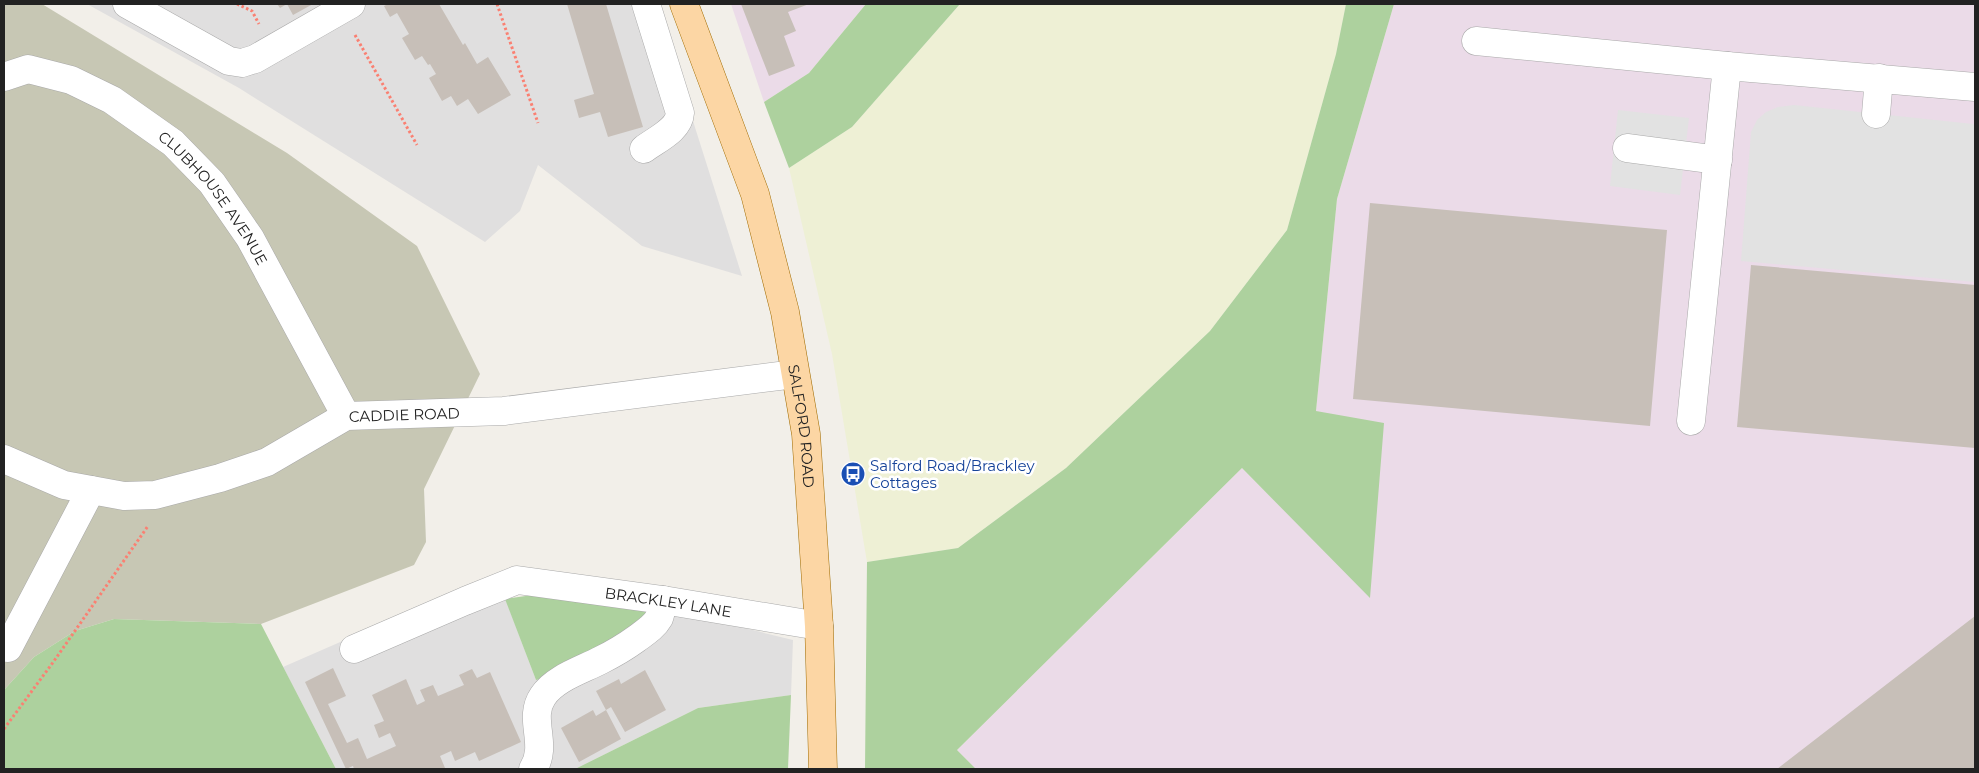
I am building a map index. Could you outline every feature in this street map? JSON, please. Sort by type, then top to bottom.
[{"type":"main road","name":"SALFORD ROAD","points":[[684,4],[755,194],[785,312],[806,434],[819,626],[823,769]]},
{"type":"street","points":[[127,4],[229,61],[242,63],[255,59],[346,7]]},
{"type":"street","points":[[644,149],[675,127],[679,121],[680,113],[646,4]]},
{"type":"street","points":[[1476,41],[1727,66],[1975,87]]},
{"type":"street","points":[[1691,421],[1727,66]]},
{"type":"street","name":"CLUBHOUSE AVENUE","points":[[4,77],[28,69],[71,80],[112,100],[173,144],[212,183],[250,238],[346,416]]},
{"type":"street","points":[[1876,114],[1879,78]]},
{"type":"street","points":[[1628,148],[1718,160]]},
{"type":"street","name":"CADDIE ROAD","points":[[4,459],[64,485],[124,496],[155,495],[220,478],[267,462],[346,416],[504,411],[795,374]]},
{"type":"street","points":[[8,648],[91,490]]},
{"type":"street","name":"BRACKLEY LANE","points":[[354,649],[465,600],[517,580],[663,600],[819,626]]},
{"type":"street","points":[[533,769],[539,760],[540,748],[536,716],[537,706],[544,695],[568,676],[602,659],[646,632],[659,617],[663,600]]},
{"type":"path","points":[[497,4],[538,123]]},
{"type":"path","points":[[346,7],[417,145]]},
{"type":"path","points":[[4,729],[54,661],[158,510],[155,495]]},
{"type":"shaded area","points":[[4,4],[42,4],[287,153],[417,246],[480,374],[424,489],[426,542],[414,565],[261,624],[114,619],[75,631],[34,657],[4,690]]},
{"type":"shaded area","points":[[87,4],[656,4],[742,276],[642,246],[538,165],[520,211],[485,242],[239,88]]},
{"type":"shaded area","points":[[731,4],[866,4],[809,73],[764,102]]},
{"type":"shaded area","points":[[960,4],[1346,4],[1336,54],[1287,230],[1210,331],[1066,468],[958,548],[867,562],[832,354],[789,168],[852,127]]},
{"type":"shaded area","points":[[1394,4],[1975,4],[1975,769],[976,769],[957,750],[1242,468],[1370,597],[1316,411],[1337,199]]},
{"type":"shaded area","points":[[1794,105],[1973,124],[1975,126],[1975,282],[1741,261],[1751,132],[1757,120],[1766,112],[1778,107]]},
{"type":"shaded area","points":[[1618,110],[1689,118],[1680,195],[1610,186]]},
{"type":"shaded area","points":[[496,574],[536,680],[675,611],[793,640],[791,695],[698,708],[575,769],[336,769],[283,667]]},
{"type":"green space","points":[[866,4],[960,4],[852,127],[789,168],[764,102],[809,73]]},
{"type":"green space","points":[[1346,4],[1394,4],[1337,199],[1316,411],[1384,423],[1370,598],[1242,468],[957,750],[976,769],[865,769],[867,562],[958,548],[1066,468],[1210,331],[1287,230],[1336,54]]},
{"type":"green space","points":[[554,592],[675,611],[623,659],[536,680],[505,599]]},
{"type":"green space","points":[[114,619],[261,624],[336,769],[4,769],[4,690],[34,657],[75,631]]},
{"type":"green space","points":[[791,695],[788,769],[575,769],[698,708]]},
{"type":"building","points":[[277,4],[287,4],[280,8]]},
{"type":"building","points":[[287,4],[313,4],[293,15]]},
{"type":"building","points":[[388,4],[439,4],[463,45],[465,43],[477,64],[488,57],[511,95],[478,114],[468,99],[457,106],[451,96],[442,101],[429,78],[436,74],[422,56],[415,60],[402,38],[409,34],[397,13],[390,17],[384,6]]},
{"type":"building","points":[[567,4],[606,4],[643,127],[608,137],[600,112],[579,118],[574,100],[594,94]]},
{"type":"building","points":[[741,4],[809,4],[788,12],[796,31],[784,36],[795,66],[769,76]]},
{"type":"building","points":[[1370,203],[1667,230],[1650,426],[1353,399]]},
{"type":"building","points":[[1751,265],[1975,285],[1975,448],[1737,427]]},
{"type":"building","points":[[1975,616],[1975,769],[1777,769]]},
{"type":"building","points":[[333,668],[346,696],[328,704],[347,743],[358,738],[367,759],[396,746],[390,733],[379,738],[374,725],[384,721],[372,695],[406,679],[417,705],[425,701],[420,690],[433,685],[438,696],[464,685],[459,675],[472,669],[477,678],[490,672],[521,742],[479,761],[475,752],[455,761],[451,751],[440,756],[445,768],[442,769],[354,769],[353,766],[346,769],[305,682]]},
{"type":"building","points":[[645,670],[666,710],[625,732],[611,707],[606,710],[596,691],[619,679],[621,684]]},
{"type":"building","points":[[593,710],[596,716],[606,710],[621,739],[579,762],[561,728]]},
{"type":"place","name":"Salford Road/Brackley Cottages","points":[[853,474]]}]
